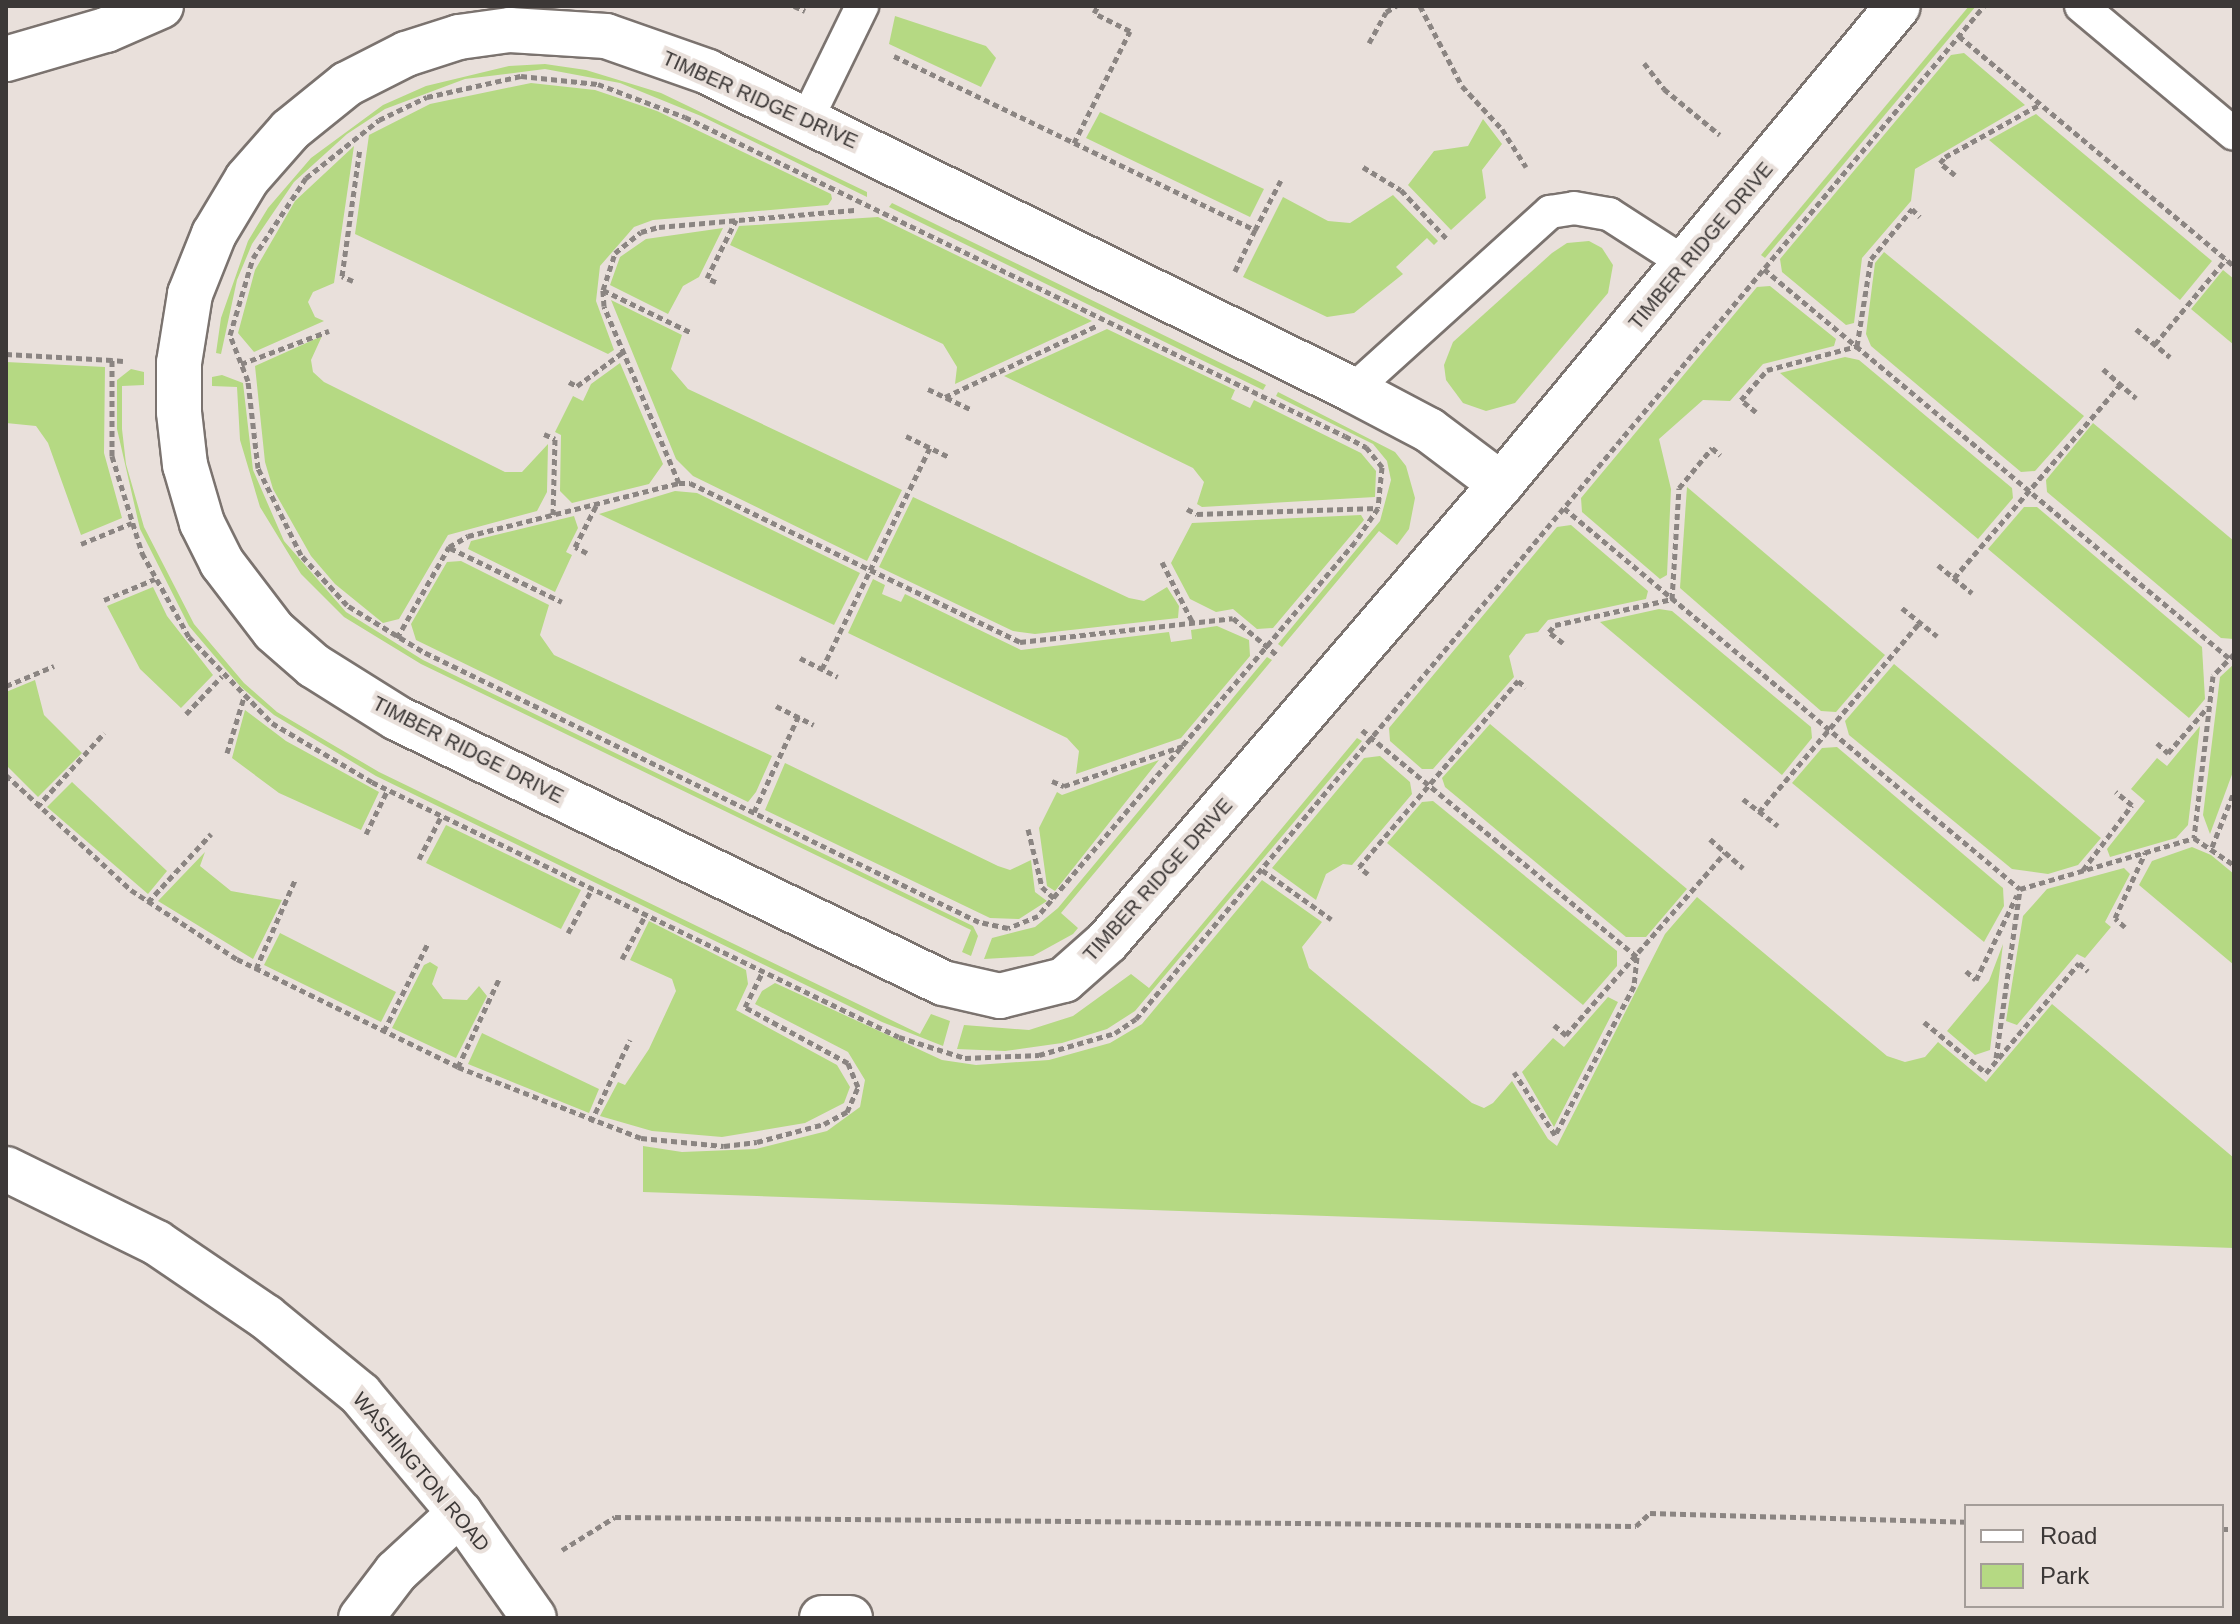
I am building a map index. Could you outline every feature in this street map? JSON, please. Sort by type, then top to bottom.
[{"type":"street","points":[[6,59],[106,30],[161,6]]},
{"type":"street","name":"TIMBER RIDGE DRIVE","points":[[1501,484],[1429,430],[1353,390],[708,72],[606,36],[510,30],[459,37],[406,54],[347,84],[290,130],[247,179],[214,234],[190,294],[179,363],[185,465],[202,523],[222,563],[274,631],[314,666],[397,718],[943,983],[1000,996],[1064,980],[1107,942],[1501,484],[1688,265],[1898,6]]},
{"type":"street","name":"WASHINGTON ROAD","points":[[6,1169],[157,1243],[266,1317],[360,1394],[460,1513],[534,1618]]},
{"type":"street","points":[[361,1618],[396,1572],[460,1513]]},
{"type":"street","points":[[822,1618],[850,1618]]},
{"type":"lane","points":[[807,119],[862,6]]},
{"type":"lane","points":[[2081,6],[2234,134]]},
{"type":"lane","points":[[1353,390],[1550,212],[1574,208],[1609,214],[1688,265]]},
{"type":"path","points":[[1074,143],[1130,31],[1094,13],[1098,6]]},
{"type":"path","points":[[1369,43],[1386,12],[1396,6]]},
{"type":"path","points":[[1420,6],[1462,86],[1502,129],[1531,174]]},
{"type":"path","points":[[112,360],[112,456],[132,523],[155,579],[189,637],[244,697],[324,756],[388,789],[935,1052],[965,1058],[1039,1055],[1095,1041],[1136,1019],[1984,6]]},
{"type":"path","points":[[1959,36],[2234,266]]},
{"type":"path","points":[[886,52],[1255,230]]},
{"type":"path","points":[[1644,63],[1664,89],[1724,138]]},
{"type":"path","points":[[561,77],[642,98],[876,208],[1366,447],[1384,479],[1378,508],[1267,647],[1056,900],[1024,924],[989,926],[397,638],[347,605],[301,555],[285,529],[258,468],[248,381],[230,335],[253,258],[306,178],[362,132],[427,97],[476,83],[561,77]]},
{"type":"path","points":[[935,88],[939,78]]},
{"type":"path","points":[[1955,175],[1940,163],[1945,157],[2040,104]]},
{"type":"path","points":[[1716,148],[1730,130]]},
{"type":"path","points":[[353,281],[342,276],[362,132]]},
{"type":"path","points":[[1363,167],[1401,190],[1450,243]]},
{"type":"path","points":[[1231,278],[1281,180]]},
{"type":"path","points":[[876,208],[882,197]]},
{"type":"path","points":[[679,483],[622,353],[603,290],[615,253],[641,232],[876,208]]},
{"type":"path","points":[[1857,346],[1871,259],[1912,209],[1920,217]]},
{"type":"path","points":[[716,282],[707,278],[736,220]]},
{"type":"path","points":[[1439,252],[1461,233]]},
{"type":"path","points":[[2155,344],[2226,259]]},
{"type":"path","points":[[1754,261],[2232,656],[2213,676],[2194,838]]},
{"type":"path","points":[[603,290],[692,333]]},
{"type":"path","points":[[945,397],[1108,321]]},
{"type":"path","points":[[2136,329],[2170,357]]},
{"type":"path","points":[[227,365],[241,364],[329,331]]},
{"type":"path","points":[[1756,412],[1741,400],[1767,370],[1857,346]]},
{"type":"path","points":[[569,382],[577,386],[622,353]]},
{"type":"path","points":[[6,354],[136,361]]},
{"type":"path","points":[[2103,369],[2136,398]]},
{"type":"path","points":[[1954,578],[2121,384]]},
{"type":"path","points":[[928,389],[972,410]]},
{"type":"path","points":[[544,434],[555,439],[553,515]]},
{"type":"path","points":[[906,436],[949,457]]},
{"type":"path","points":[[822,669],[930,448]]},
{"type":"path","points":[[1672,599],[1679,488],[1712,448],[1720,455]]},
{"type":"path","points":[[397,638],[449,547],[468,536],[679,483],[690,483],[1020,642],[1233,618],[1277,655]]},
{"type":"path","points":[[587,553],[575,547],[597,503]]},
{"type":"path","points":[[1187,509],[1197,514],[1378,508]]},
{"type":"path","points":[[1564,508],[2020,889]]},
{"type":"path","points":[[81,544],[132,523]]},
{"type":"path","points":[[449,547],[562,602]]},
{"type":"path","points":[[1162,562],[1193,623]]},
{"type":"path","points":[[1938,565],[1972,593]]},
{"type":"path","points":[[104,600],[155,579]]},
{"type":"path","points":[[1563,643],[1549,632],[1555,625],[1672,599]]},
{"type":"path","points":[[1902,608],[1937,636]]},
{"type":"path","points":[[1759,812],[1920,622]]},
{"type":"path","points":[[800,658],[838,677]]},
{"type":"path","points":[[6,686],[54,666]]},
{"type":"path","points":[[186,714],[222,676]]},
{"type":"path","points":[[1368,874],[1359,867],[1428,784],[1518,681],[1526,687]]},
{"type":"path","points":[[227,753],[244,697]]},
{"type":"path","points":[[776,706],[814,725]]},
{"type":"path","points":[[2157,743],[2168,753],[2208,707]]},
{"type":"path","points":[[754,812],[798,717]]},
{"type":"path","points":[[1362,729],[1637,957]]},
{"type":"path","points":[[37,807],[104,733]]},
{"type":"path","points":[[1052,781],[1064,786],[1185,745]]},
{"type":"path","points":[[6,775],[37,807],[148,902],[256,969],[458,1067],[591,1122],[641,1138],[724,1146],[795,1133],[847,1112],[858,1087],[848,1063],[745,1007],[763,971]]},
{"type":"path","points":[[366,834],[388,789]]},
{"type":"path","points":[[2083,871],[2132,805],[2116,792]]},
{"type":"path","points":[[2212,847],[2234,792]]},
{"type":"path","points":[[1743,799],[1778,826]]},
{"type":"path","points":[[419,859],[442,815]]},
{"type":"path","points":[[1028,829],[1042,887],[1056,900]]},
{"type":"path","points":[[148,902],[211,834]]},
{"type":"path","points":[[1966,971],[1976,980],[2020,889],[2194,838],[2212,847],[2234,865]]},
{"type":"path","points":[[1710,839],[1743,868]]},
{"type":"path","points":[[1554,1025],[1566,1035],[1725,853]]},
{"type":"path","points":[[2125,927],[2115,918],[2145,853]]},
{"type":"path","points":[[1262,870],[1331,919]]},
{"type":"path","points":[[256,969],[296,878]]},
{"type":"path","points":[[568,933],[592,889]]},
{"type":"path","points":[[1996,1061],[2020,889]]},
{"type":"path","points":[[622,959],[646,914]]},
{"type":"path","points":[[384,1031],[428,943]]},
{"type":"path","points":[[1514,1072],[1555,1135],[1634,986],[1637,957]]},
{"type":"path","points":[[1924,1022],[1986,1073],[2079,963],[2088,971]]},
{"type":"path","points":[[458,1067],[500,977]]},
{"type":"path","points":[[591,1122],[630,1040]]},
{"type":"path","points":[[562,1550],[615,1517],[1636,1526],[1650,1513],[1964,1522]]},
{"type":"green space","points":[[1969,6],[1976,6],[1765,258],[1761,255]]},
{"type":"green space","points":[[895,16],[986,46],[996,58],[981,87],[889,44]]},
{"type":"green space","points":[[1964,53],[2025,105],[1915,169],[1911,201],[1862,258],[1854,323],[1846,325],[1782,272],[1780,259],[1951,55]]},
{"type":"green space","points":[[545,64],[586,70],[661,93],[867,192],[867,197],[701,116],[620,83],[545,69],[465,79],[385,109],[347,134],[294,182],[252,244],[237,280],[221,354],[216,353],[221,318],[248,241],[268,208],[311,158],[383,105],[426,86],[509,66]]},
{"type":"green space","points":[[531,83],[595,90],[657,111],[831,194],[832,199],[828,205],[653,220],[634,227],[600,266],[596,301],[614,350],[608,354],[355,234],[369,135],[430,104]]},
{"type":"green space","points":[[1100,112],[1264,189],[1250,217],[1086,138]]},
{"type":"green space","points":[[2036,114],[2212,261],[2180,300],[1989,140]]},
{"type":"green space","points":[[1483,119],[1502,144],[1482,170],[1486,198],[1451,230],[1408,185],[1434,151],[1468,146]]},
{"type":"green space","points":[[354,146],[334,283],[313,292],[308,302],[315,317],[324,321],[254,352],[238,333],[255,270],[295,201]]},
{"type":"green space","points":[[1393,195],[1438,241],[1434,245],[1427,238],[1396,267],[1403,274],[1354,313],[1327,317],[1243,277],[1283,197],[1328,221],[1350,223]]},
{"type":"green space","points":[[892,203],[1266,385],[1263,390],[889,207]]},
{"type":"green space","points":[[878,217],[1092,321],[955,384],[957,367],[943,344],[730,245],[739,226]]},
{"type":"green space","points":[[723,228],[699,277],[683,286],[668,314],[610,285],[620,257],[646,239]]},
{"type":"green space","points":[[1589,241],[1602,248],[1613,265],[1608,293],[1515,403],[1486,411],[1463,403],[1446,380],[1444,365],[1453,342],[1552,253],[1567,243]]},
{"type":"green space","points":[[1884,252],[2084,416],[2035,471],[2021,472],[1871,346],[1866,334],[1875,263]]},
{"type":"green space","points":[[2223,270],[2234,279],[2234,345],[2191,309]]},
{"type":"green space","points":[[1770,286],[1836,339],[1834,346],[1763,364],[1730,401],[1703,400],[1659,439],[1671,489],[1667,575],[1660,579],[1582,512],[1581,498],[1757,287]]},
{"type":"green space","points":[[611,300],[682,335],[671,369],[688,389],[902,490],[867,561],[693,476],[676,459]]},
{"type":"green space","points":[[1107,329],[1235,390],[1231,399],[1250,408],[1254,400],[1361,453],[1376,471],[1375,497],[1202,507],[1197,504],[1204,482],[1193,468],[1004,376]]},
{"type":"green space","points":[[322,336],[311,360],[313,372],[324,382],[505,472],[522,472],[548,444],[547,492],[537,511],[448,535],[399,619],[383,623],[335,584],[311,556],[273,489],[265,462],[255,366]]},
{"type":"green space","points":[[1845,357],[1859,360],[2012,488],[2013,498],[1978,539],[1780,373]]},
{"type":"green space","points":[[6,362],[105,367],[104,453],[122,518],[81,535],[48,443],[36,426],[6,423]]},
{"type":"green space","points":[[620,363],[663,464],[649,484],[572,503],[560,491],[561,435],[555,432],[573,396],[583,401],[591,384]]},
{"type":"green space","points":[[131,369],[144,372],[144,385],[122,386],[122,429],[126,464],[144,527],[194,624],[244,683],[277,712],[379,772],[920,1034],[931,1014],[950,1021],[943,1046],[882,1022],[376,776],[274,715],[240,686],[189,626],[140,529],[117,429],[117,380]]},
{"type":"green space","points":[[222,375],[243,383],[253,470],[284,541],[346,612],[423,660],[973,926],[978,936],[971,956],[962,952],[971,930],[421,664],[344,617],[301,574],[260,507],[240,440],[237,387],[212,386],[212,377]]},
{"type":"green space","points":[[1278,392],[1395,452],[1406,466],[1415,498],[1409,529],[1397,545],[1379,531],[1282,647],[1278,644],[1380,521],[1391,480],[1387,461],[1373,444],[1276,396]]},
{"type":"green space","points":[[2093,423],[2234,541],[2234,639],[2221,638],[2047,492],[2046,480]]},
{"type":"green space","points":[[1687,487],[1885,655],[1836,712],[1821,711],[1680,588]]},
{"type":"green space","points":[[675,491],[697,493],[860,573],[834,625],[599,514]]},
{"type":"green space","points":[[913,497],[1129,598],[1144,601],[1167,587],[1179,606],[1178,618],[1035,634],[1013,631],[879,567]]},
{"type":"green space","points":[[2024,507],[2037,507],[2202,647],[2205,699],[2189,718],[1988,549]]},
{"type":"green space","points":[[1361,515],[1364,520],[1273,628],[1257,629],[1233,609],[1216,612],[1190,599],[1171,563],[1192,523]]},
{"type":"green space","points":[[574,516],[578,528],[566,552],[572,555],[555,592],[468,549],[471,541]]},
{"type":"green space","points":[[1571,525],[1648,591],[1646,599],[1548,620],[1538,632],[1526,634],[1509,656],[1514,677],[1433,769],[1422,769],[1390,741],[1389,728],[1557,527]]},
{"type":"green space","points":[[461,561],[549,605],[540,635],[554,655],[772,756],[756,792],[748,802],[416,640],[411,624],[447,562]]},
{"type":"green space","points":[[873,579],[885,585],[882,594],[901,602],[905,594],[1021,650],[1169,632],[1171,642],[1192,639],[1191,630],[1217,626],[1249,640],[1250,656],[1181,738],[1076,774],[1079,751],[1067,738],[848,633]]},
{"type":"green space","points":[[153,587],[167,616],[213,675],[181,708],[140,669],[107,606]]},
{"type":"green space","points":[[1659,609],[1672,611],[1811,727],[1812,738],[1782,775],[1600,622]]},
{"type":"green space","points":[[1267,657],[1272,660],[1061,913],[1078,928],[1073,934],[1033,956],[984,959],[992,938],[1035,927],[1058,908]]},
{"type":"green space","points":[[1894,664],[2101,838],[2078,865],[2048,874],[2012,869],[1849,735],[1845,721]]},
{"type":"green space","points":[[2234,664],[2234,769],[2210,834],[2203,815],[2220,677]]},
{"type":"green space","points":[[35,680],[44,715],[82,753],[38,797],[6,765],[6,692]]},
{"type":"green space","points":[[245,710],[286,741],[379,792],[361,830],[279,793],[232,758]]},
{"type":"green space","points":[[1490,724],[1687,889],[1646,937],[1626,937],[1445,787],[1442,778]]},
{"type":"green space","points":[[2200,726],[2188,825],[2176,838],[2110,857],[2107,849],[2145,801],[2131,789],[2157,758],[2167,766]]},
{"type":"green space","points":[[1357,738],[1362,741],[1135,1011],[1107,1029],[1062,1043],[1005,1051],[957,1049],[964,1025],[1029,1030],[1073,1016],[1131,974],[1149,988]]},
{"type":"green space","points":[[1837,747],[2003,888],[2004,906],[1984,942],[1792,783],[1822,748]]},
{"type":"green space","points":[[1380,756],[1410,782],[1412,794],[1352,865],[1343,864],[1326,874],[1316,900],[1272,868],[1364,758]]},
{"type":"green space","points":[[1159,760],[1055,891],[1047,886],[1039,828],[1057,792],[1062,795]]},
{"type":"green space","points":[[785,763],[998,866],[1010,870],[1031,860],[1035,892],[1047,901],[1019,919],[990,918],[765,810]]},
{"type":"green space","points":[[72,782],[167,871],[148,894],[47,807]]},
{"type":"green space","points":[[1433,801],[1617,951],[1617,966],[1583,1005],[1387,843],[1422,802]]},
{"type":"green space","points":[[446,825],[581,890],[561,929],[426,863]]},
{"type":"green space","points":[[2192,847],[2211,855],[2234,874],[2234,965],[2139,885],[2152,861]]},
{"type":"green space","points":[[205,852],[200,866],[231,891],[282,900],[253,959],[158,901]]},
{"type":"green space","points":[[2124,868],[2130,874],[2105,922],[2111,927],[2085,958],[2077,954],[2017,1025],[2006,1021],[2023,916],[2047,889]]},
{"type":"green space","points":[[1262,880],[1322,922],[1302,947],[1309,968],[1472,1103],[1484,1108],[1493,1103],[1512,1081],[1548,1139],[1557,1146],[1665,934],[1697,897],[1887,1056],[1905,1062],[1925,1057],[1938,1042],[1986,1082],[2052,1004],[2234,1158],[2234,1248],[643,1192],[643,1146],[682,1152],[756,1149],[827,1131],[860,1107],[865,1080],[848,1052],[755,1004],[762,991],[775,983],[942,1060],[976,1065],[1049,1060],[1110,1043],[1142,1024]]},
{"type":"green space","points":[[649,921],[746,970],[748,984],[736,1010],[837,1065],[850,1087],[844,1103],[805,1123],[722,1137],[652,1131],[600,1116],[618,1082],[625,1085],[649,1049],[676,991],[672,979],[630,960]]},
{"type":"green space","points":[[280,933],[396,992],[381,1022],[264,965]]},
{"type":"green space","points":[[2003,944],[1990,1050],[1975,1055],[1947,1031],[1989,981]]},
{"type":"green space","points":[[430,962],[438,967],[432,984],[443,999],[467,1000],[479,986],[487,996],[456,1058],[392,1028],[424,965]]},
{"type":"green space","points":[[1608,997],[1618,1002],[1554,1127],[1522,1072],[1553,1038],[1564,1047]]},
{"type":"green space","points":[[482,1033],[599,1089],[589,1113],[468,1064]]}]
